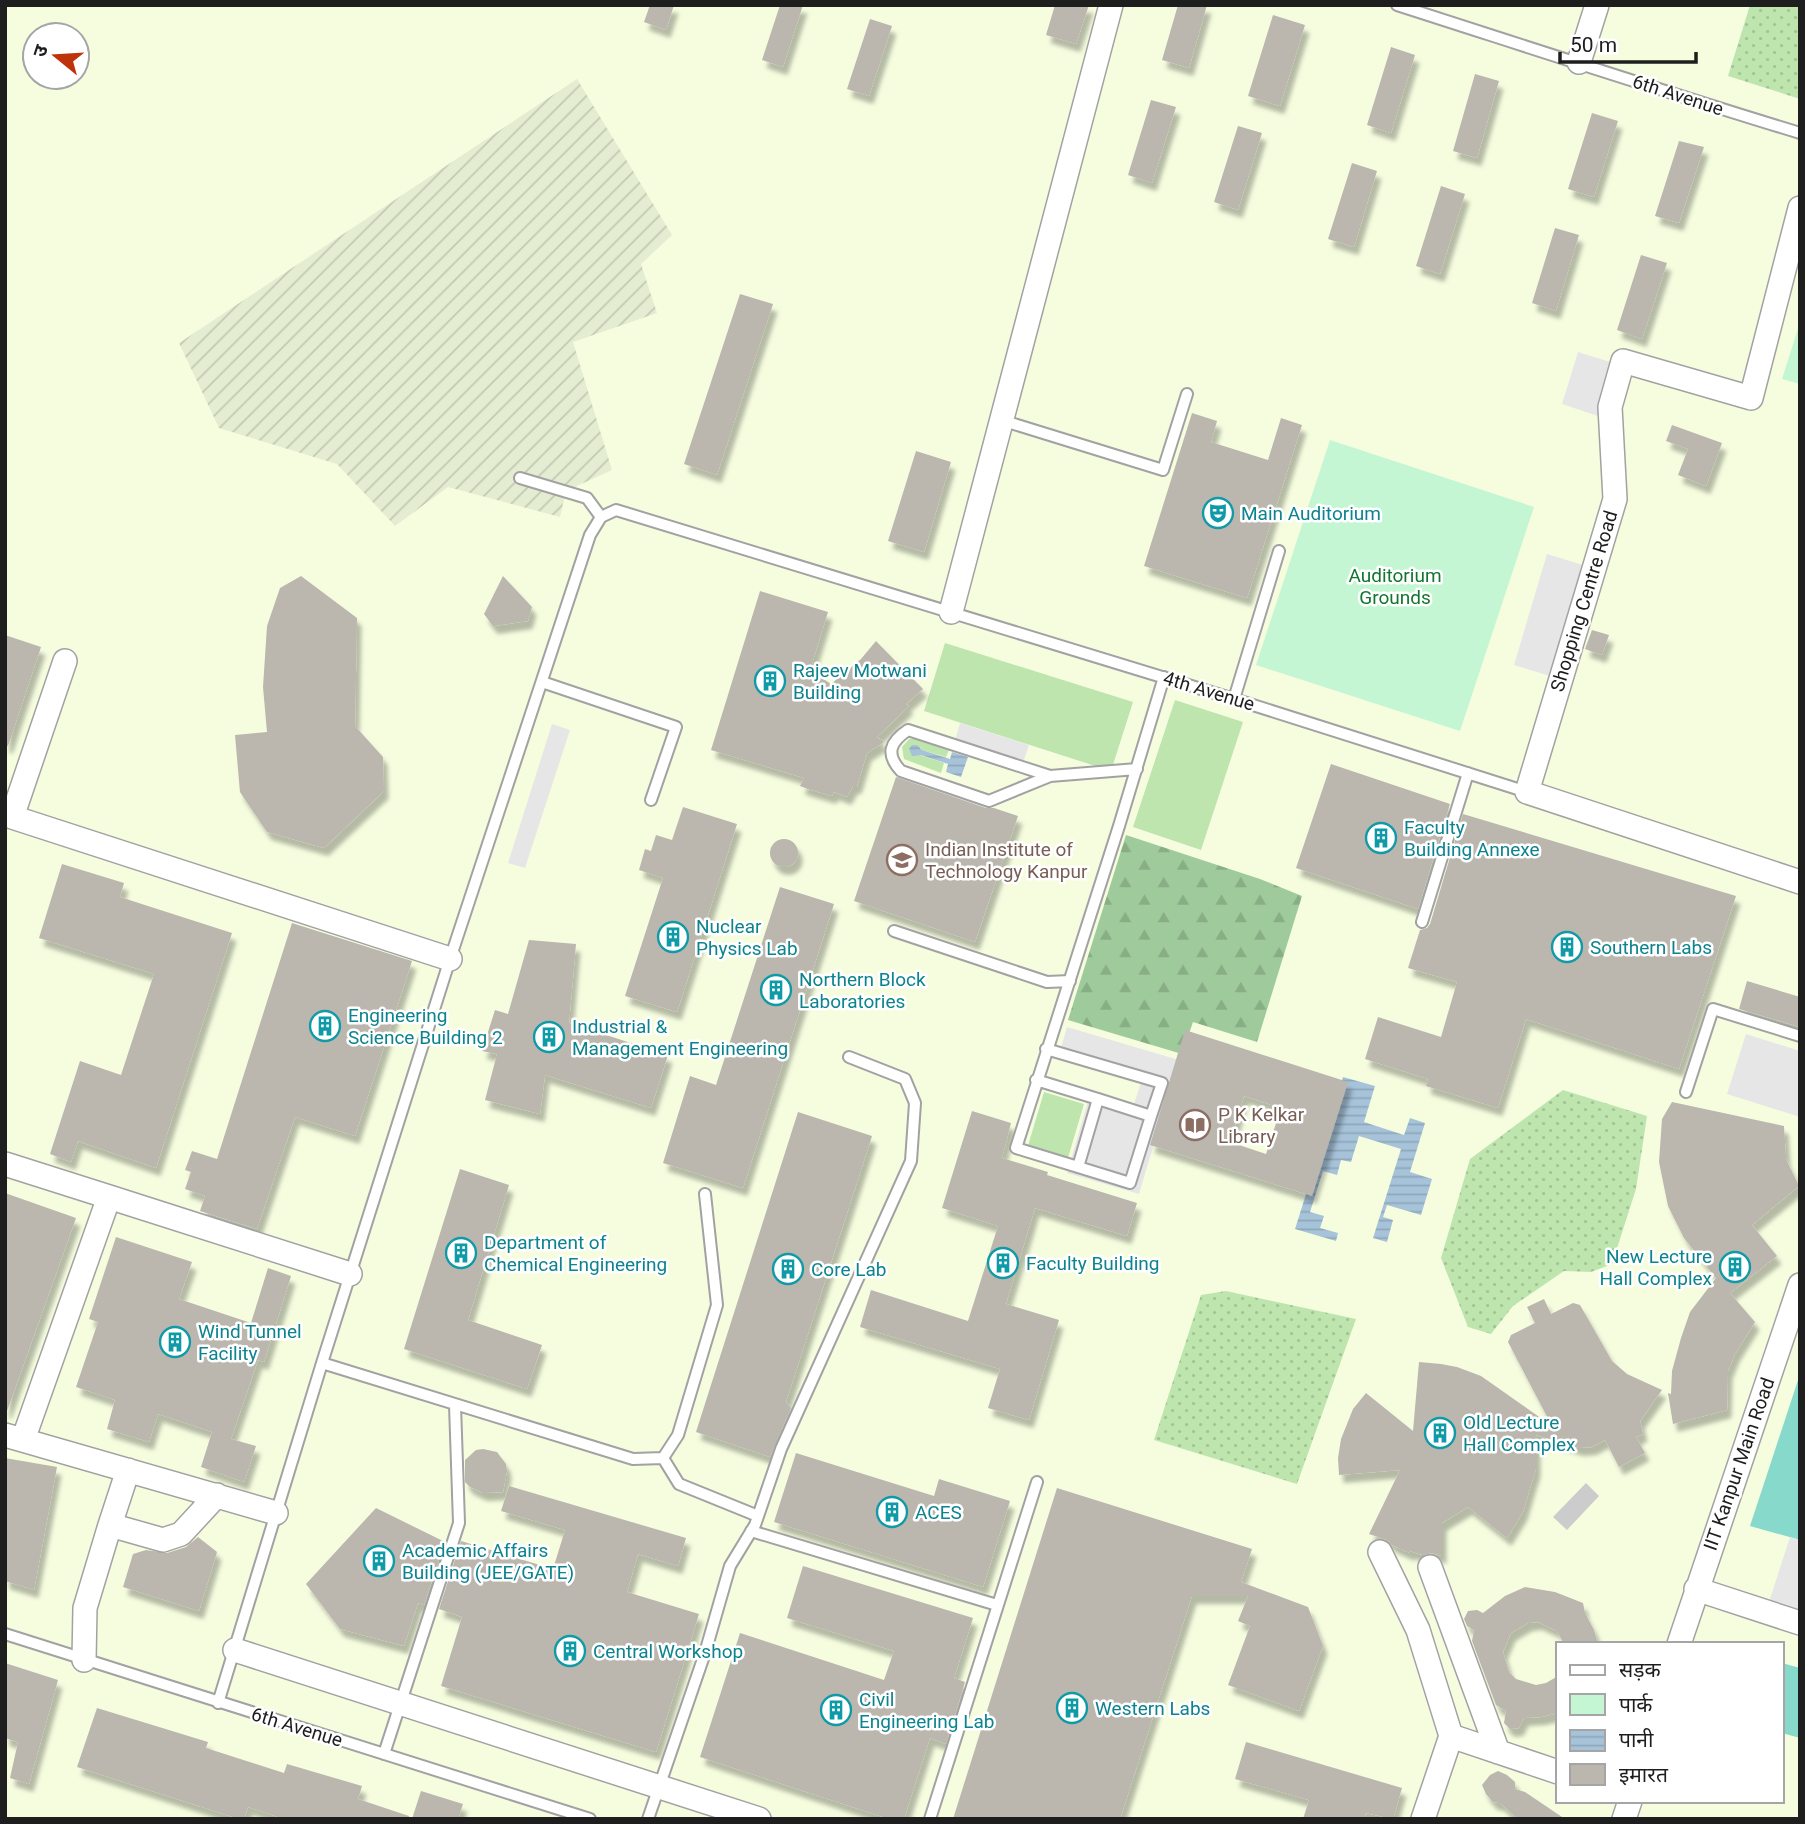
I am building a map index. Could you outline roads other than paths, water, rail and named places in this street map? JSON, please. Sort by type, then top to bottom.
[{"type":"street","points":[[951,612],[1111,5]]},
{"type":"street","points":[[1579,62],[1597,5]]},
{"type":"street","name":"Shopping Centre Road","points":[[1527,792],[1615,499],[1610,407],[1623,360],[1751,398],[1800,208]]},
{"type":"street","points":[[65,661],[12,817],[450,959]]},
{"type":"street","name":"4th Avenue","points":[[1527,792],[1800,882]]},
{"type":"street","points":[[5,1164],[350,1274]]},
{"type":"street","points":[[108,1197],[14,1437],[276,1513]]},
{"type":"street","name":"IIT Kanpur Main Road","points":[[1680,1642],[1800,1285]]},
{"type":"street","points":[[84,1660],[85,1608],[128,1470]]},
{"type":"street","points":[[110,1525],[163,1540],[181,1534],[217,1495]]},
{"type":"street","points":[[1380,1552],[1418,1630],[1451,1736],[1423,1819]]},
{"type":"street","points":[[1430,1567],[1498,1752]]},
{"type":"street","points":[[1696,1590],[1800,1623]]},
{"type":"street","points":[[235,1650],[759,1819]]},
{"type":"street","points":[[1451,1736],[1556,1771]]},
{"type":"lane","name":"6th Avenue","points":[[1396,5],[1800,133]]},
{"type":"lane","points":[[1001,420],[1163,470],[1187,394]]},
{"type":"lane","points":[[218,1703],[450,959],[590,535],[601,517],[587,498],[520,478]]},
{"type":"lane","name":"4th Avenue","points":[[601,517],[616,510],[1164,677],[1527,792]]},
{"type":"lane","points":[[1234,699],[1279,551]]},
{"type":"lane","points":[[1046,1049],[1162,1083],[1130,1184],[1016,1147],[1036,1080],[1046,1049],[1070,981],[1137,769],[1164,677]]},
{"type":"lane","points":[[542,682],[676,727],[651,800]]},
{"type":"lane","points":[[1050,776],[908,730],[895,738],[891,752],[892,762],[901,771],[989,801],[1050,776],[1137,769]]},
{"type":"lane","points":[[1422,922],[1468,773]]},
{"type":"lane","points":[[894,931],[1047,982],[1070,981]]},
{"type":"lane","points":[[1686,1092],[1713,1009],[1800,1036]]},
{"type":"lane","points":[[648,1819],[705,1653],[730,1566],[758,1516],[781,1449],[911,1161],[915,1103],[905,1080],[849,1057]]},
{"type":"lane","points":[[1036,1080],[1151,1116]]},
{"type":"lane","points":[[1078,1167],[1098,1099]]},
{"type":"lane","points":[[663,1458],[678,1435],[716,1305],[705,1194]]},
{"type":"lane","points":[[322,1363],[633,1459],[663,1458]]},
{"type":"lane","points":[[384,1754],[459,1523],[455,1405]]},
{"type":"lane","points":[[663,1458],[679,1484],[758,1516]]},
{"type":"lane","points":[[930,1819],[1037,1482]]},
{"type":"lane","points":[[751,1531],[997,1605]]},
{"type":"lane","name":"6th Avenue","points":[[5,1634],[590,1819]]},
{"type":"water","points":[[912,745],[950,759],[952,752],[968,757],[961,777],[946,772],[948,764],[921,755],[912,756],[909,749]]},
{"type":"water","points":[[1343,1077],[1375,1086],[1364,1122],[1404,1135],[1410,1118],[1425,1123],[1410,1172],[1432,1179],[1421,1215],[1387,1205],[1383,1217],[1393,1220],[1387,1242],[1373,1238],[1401,1149],[1359,1136],[1351,1162],[1341,1160],[1337,1175],[1323,1171],[1310,1212],[1324,1216],[1320,1228],[1338,1233],[1336,1241],[1295,1229]]},
{"type":"place","name":"Main Auditorium","points":[[1218,513]]},
{"type":"place","name":"Rajeev Motwani Building","points":[[770,681]]},
{"type":"place","name":"Faculty Building Annexe","points":[[1381,838]]},
{"type":"place","name":"Indian Institute of Technology Kanpur","points":[[902,860]]},
{"type":"place","name":"Nuclear Physics Lab","points":[[673,937]]},
{"type":"place","name":"Southern Labs","points":[[1567,947]]},
{"type":"place","name":"Northern Block Laboratories","points":[[776,990]]},
{"type":"place","name":"Engineering Science Building 2","points":[[325,1026]]},
{"type":"place","name":"Industrial & Management Engineering","points":[[549,1037]]},
{"type":"place","name":"P K Kelkar Library","points":[[1195,1125]]},
{"type":"place","name":"Department of Chemical Engineering","points":[[461,1253]]},
{"type":"place","name":"Faculty Building","points":[[1003,1263]]},
{"type":"place","name":"New Lecture Hall Complex","points":[[1735,1267]]},
{"type":"place","name":"Core Lab","points":[[788,1269]]},
{"type":"place","name":"Wind Tunnel Facility","points":[[175,1342]]},
{"type":"place","name":"Old Lecture Hall Complex","points":[[1440,1433]]},
{"type":"place","name":"ACES","points":[[892,1512]]},
{"type":"place","name":"Academic Affairs Building (JEE/GATE)","points":[[379,1561]]},
{"type":"place","name":"Central Workshop","points":[[570,1651]]},
{"type":"place","name":"Western Labs","points":[[1072,1708]]},
{"type":"place","name":"Civil Engineering Lab","points":[[836,1710]]},
{"type":"park label","name":"Auditorium Grounds","points":[[1395,586]]}]
